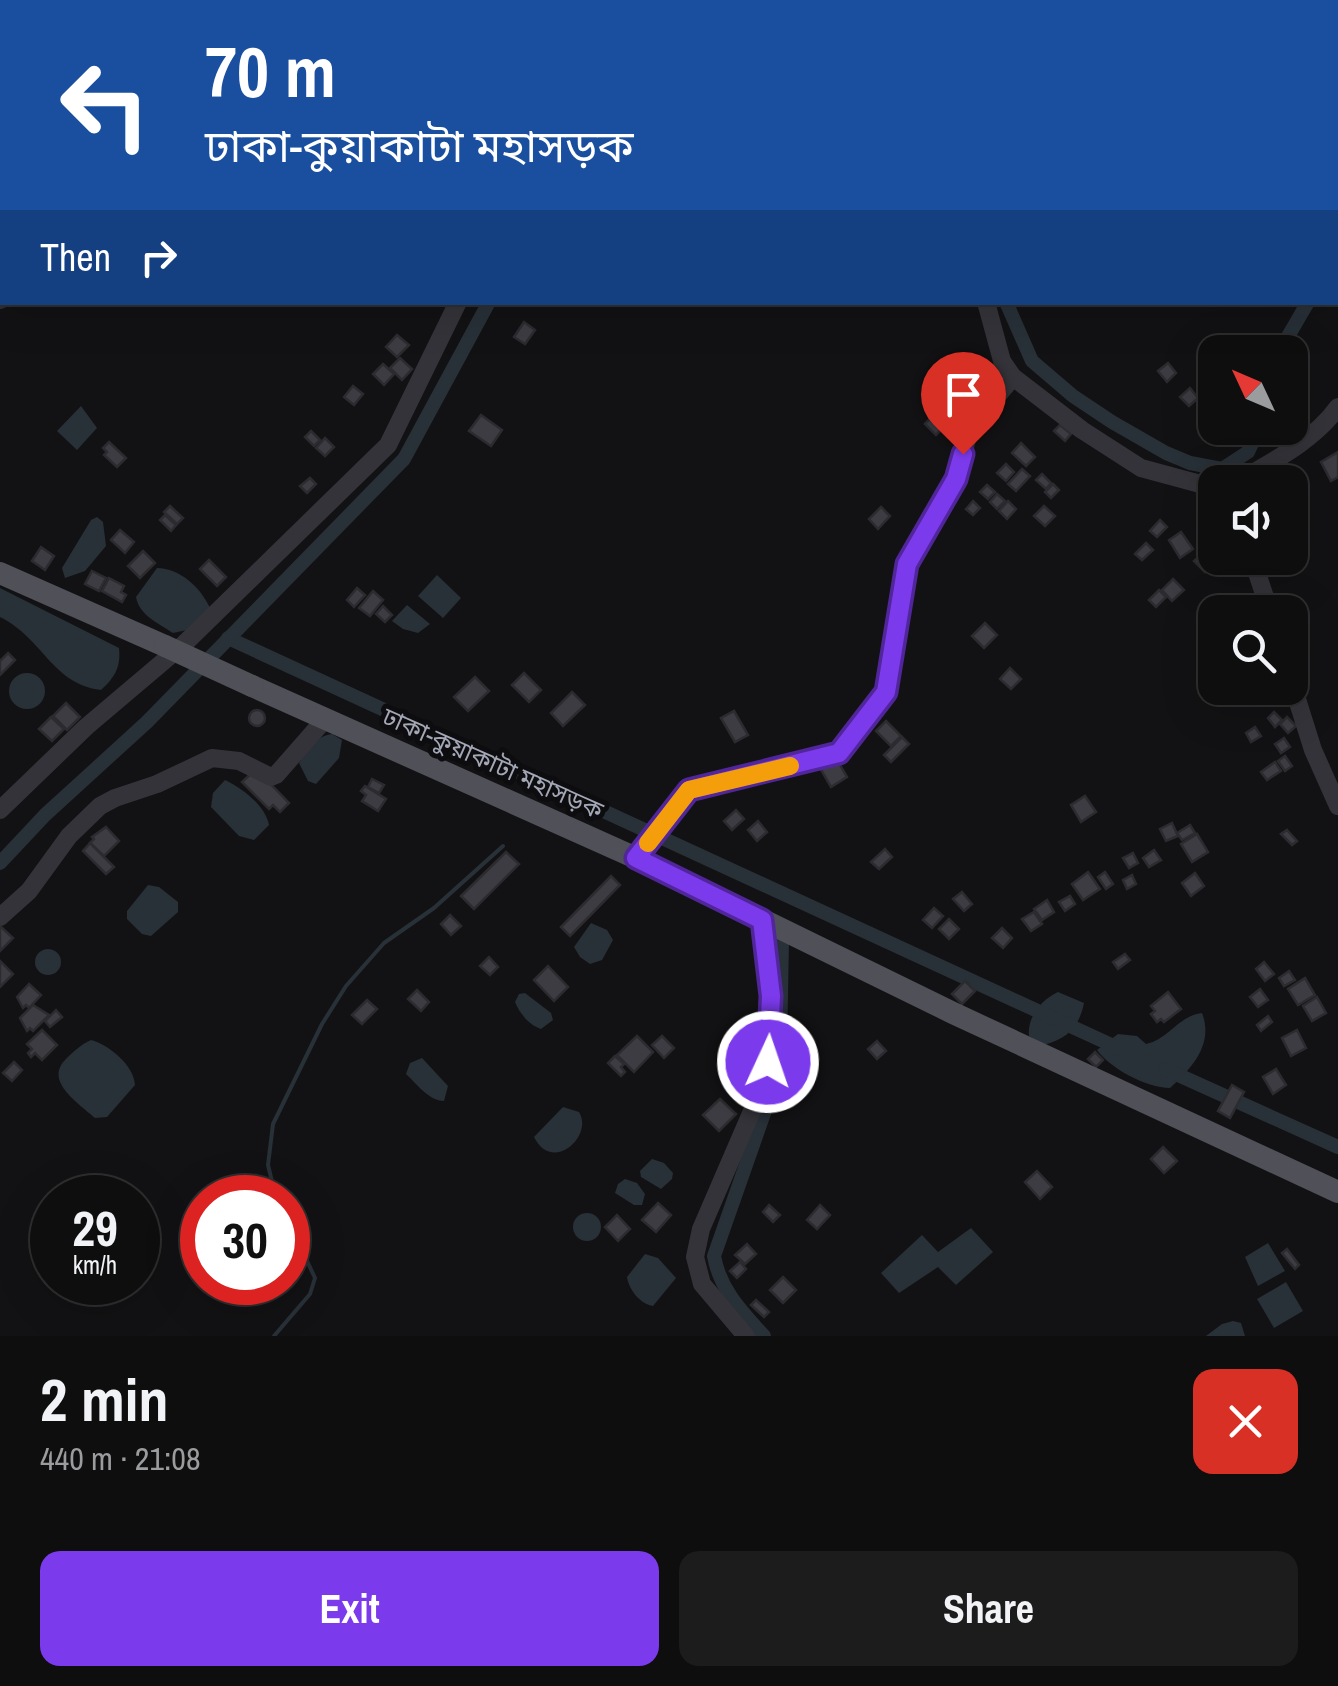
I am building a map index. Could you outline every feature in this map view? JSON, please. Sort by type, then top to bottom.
[{"type":"main road","name":"ঢাকা-কুয়াকাটা মহাসড়ক","points":[[0,574],[636,858],[1338,1192]]},
{"type":"street","points":[[0,810],[86,728],[184,644],[388,445],[457,305]]},
{"type":"street","points":[[987,305],[1002,361],[1013,378],[1141,468],[1198,483]]},
{"type":"street","points":[[636,858],[689,790],[839,753],[886,692],[907,564],[956,479],[970,430],[1013,378]]},
{"type":"street","points":[[1266,465],[1329,420],[1338,407]]},
{"type":"street","points":[[1299,705],[1313,750],[1338,806]]},
{"type":"street","points":[[0,917],[29,891],[69,836],[100,806],[212,758],[239,761],[270,776],[276,775],[326,718]]},
{"type":"street","points":[[746,1336],[702,1284],[695,1258],[701,1229],[752,1111],[768,1062],[771,996],[762,920]]},
{"type":"shaded area","points":[[81,406],[97,428],[77,450],[57,431]]},
{"type":"shaded area","points":[[97,517],[103,522],[106,546],[85,571],[65,578],[62,568],[91,520]]},
{"type":"shaded area","points":[[157,568],[174,571],[189,580],[210,608],[187,630],[173,633],[150,618],[138,603],[136,597]]},
{"type":"shaded area","points":[[437,575],[461,598],[443,618],[418,596]]},
{"type":"shaded area","points":[[0,588],[119,648],[118,666],[110,681],[101,690],[84,686],[59,670],[27,636],[0,617]]},
{"type":"shaded area","points":[[407,605],[430,624],[418,633],[392,621]]},
{"type":"shaded area","points":[[27,673],[39,679],[45,691],[39,703],[27,709],[15,703],[9,691],[15,679]]},
{"type":"shaded area","points":[[332,734],[342,740],[339,758],[316,784],[308,781],[299,763],[317,740]]},
{"type":"shaded area","points":[[225,780],[252,798],[267,818],[269,825],[254,840],[239,836],[211,807],[213,793]]},
{"type":"shaded area","points":[[148,885],[159,887],[178,902],[178,912],[151,936],[142,934],[127,919],[127,911]]},
{"type":"shaded area","points":[[591,923],[607,930],[613,940],[602,960],[590,964],[574,947]]},
{"type":"shaded area","points":[[48,949],[57,953],[61,962],[57,971],[48,975],[39,971],[35,962],[39,953]]},
{"type":"shaded area","points":[[1058,992],[1084,1003],[1082,1011],[1071,1030],[1044,1045],[1029,1036],[1030,1022],[1041,1004]]},
{"type":"shaded area","points":[[525,993],[551,1013],[553,1020],[541,1029],[525,1019],[515,1002],[519,994]]},
{"type":"shaded area","points":[[1202,1013],[1205,1035],[1199,1055],[1170,1088],[1129,1076],[1097,1050],[1118,1034],[1137,1036],[1146,1044],[1186,1018]]},
{"type":"shaded area","points":[[91,1040],[119,1057],[134,1078],[135,1085],[107,1117],[95,1118],[66,1092],[59,1076],[65,1060]]},
{"type":"shaded area","points":[[422,1058],[448,1086],[444,1101],[428,1095],[406,1074],[410,1063]]},
{"type":"shaded area","points":[[563,1107],[579,1112],[581,1131],[569,1147],[551,1152],[534,1137]]},
{"type":"shaded area","points":[[652,1159],[664,1163],[673,1173],[661,1189],[641,1177],[640,1171]]},
{"type":"shaded area","points":[[625,1179],[637,1183],[645,1194],[642,1205],[634,1205],[615,1193]]},
{"type":"shaded area","points":[[587,1213],[597,1217],[601,1227],[597,1237],[587,1241],[577,1237],[573,1227],[577,1217]]},
{"type":"shaded area","points":[[971,1228],[993,1252],[956,1285],[938,1267],[899,1293],[881,1273],[922,1235],[938,1252]]},
{"type":"shaded area","points":[[1268,1243],[1285,1271],[1258,1286],[1245,1257]]},
{"type":"shaded area","points":[[645,1254],[658,1258],[676,1278],[653,1306],[636,1296],[627,1277]]},
{"type":"shaded area","points":[[1286,1282],[1303,1311],[1274,1328],[1257,1299]]},
{"type":"shaded area","points":[[1241,1323],[1245,1336],[1206,1336],[1222,1324]]},
{"type":"building","points":[[524,322],[535,330],[525,344],[514,337]]},
{"type":"building","points":[[397,335],[409,345],[397,357],[386,347]]},
{"type":"building","points":[[400,358],[412,369],[402,380],[390,368]]},
{"type":"building","points":[[967,362],[976,371],[966,381],[957,371]]},
{"type":"building","points":[[1168,363],[1176,373],[1167,382],[1158,371]]},
{"type":"building","points":[[383,364],[394,374],[384,385],[373,374]]},
{"type":"building","points":[[941,376],[948,382],[940,390],[934,384]]},
{"type":"building","points":[[934,384],[941,391],[931,401],[924,395]]},
{"type":"building","points":[[353,386],[363,394],[354,405],[344,397]]},
{"type":"building","points":[[1190,388],[1198,398],[1189,406],[1180,397]]},
{"type":"building","points":[[968,394],[979,404],[965,419],[954,409]]},
{"type":"building","points":[[935,413],[947,424],[936,435],[925,424]]},
{"type":"building","points":[[481,415],[502,430],[491,446],[469,431]]},
{"type":"building","points":[[1060,425],[1071,434],[1065,441],[1054,431]]},
{"type":"building","points":[[311,431],[320,440],[314,446],[305,437]]},
{"type":"building","points":[[325,438],[334,447],[325,456],[316,448]]},
{"type":"building","points":[[109,442],[126,458],[117,467],[104,455],[107,452],[103,448]]},
{"type":"building","points":[[1021,443],[1035,457],[1026,466],[1012,453]]},
{"type":"building","points":[[1338,452],[1338,477],[1331,481],[1321,462]]},
{"type":"building","points":[[1006,464],[1014,472],[1006,481],[997,473]]},
{"type":"building","points":[[1022,469],[1030,476],[1016,491],[1008,484]]},
{"type":"building","points":[[1042,474],[1051,483],[1046,489],[1036,480]]},
{"type":"building","points":[[310,478],[316,484],[307,493],[300,486]]},
{"type":"building","points":[[1053,484],[1059,490],[1051,498],[1045,492]]},
{"type":"building","points":[[987,485],[995,492],[988,499],[980,492]]},
{"type":"building","points":[[997,494],[1005,501],[997,509],[990,502]]},
{"type":"building","points":[[973,501],[980,508],[973,515],[966,509]]},
{"type":"building","points":[[1008,501],[1016,509],[1007,519],[999,511]]},
{"type":"building","points":[[170,506],[183,518],[177,524],[164,512]]},
{"type":"building","points":[[1044,506],[1055,516],[1045,526],[1034,516]]},
{"type":"building","points":[[881,507],[890,516],[878,529],[869,519]]},
{"type":"building","points":[[165,515],[176,525],[171,531],[160,520]]},
{"type":"building","points":[[1160,520],[1167,527],[1157,537],[1150,531]]},
{"type":"building","points":[[120,530],[134,542],[125,553],[111,540]]},
{"type":"building","points":[[1181,532],[1193,549],[1180,558],[1169,540]]},
{"type":"building","points":[[1146,543],[1153,550],[1142,560],[1135,554]]},
{"type":"building","points":[[41,547],[54,556],[45,570],[32,561]]},
{"type":"building","points":[[143,551],[155,563],[140,578],[128,566]]},
{"type":"building","points":[[209,560],[226,577],[217,586],[200,569]]},
{"type":"building","points":[[92,571],[106,578],[99,591],[85,584]]},
{"type":"building","points":[[109,578],[124,586],[121,592],[126,595],[122,602],[102,591]]},
{"type":"building","points":[[1173,579],[1184,590],[1172,601],[1162,590]]},
{"type":"building","points":[[357,588],[365,595],[354,607],[347,600]]},
{"type":"building","points":[[1159,590],[1166,597],[1156,607],[1149,600]]},
{"type":"building","points":[[373,591],[383,600],[370,616],[359,608]]},
{"type":"building","points":[[383,606],[392,615],[385,622],[376,614]]},
{"type":"building","points":[[985,623],[997,635],[984,648],[972,636]]},
{"type":"building","points":[[8,653],[15,660],[0,675],[0,661]]},
{"type":"building","points":[[1010,668],[1021,679],[1011,689],[1000,679]]},
{"type":"building","points":[[524,673],[541,690],[529,702],[512,685]]},
{"type":"building","points":[[475,677],[489,691],[468,711],[454,697]]},
{"type":"building","points":[[572,692],[585,705],[563,726],[551,713]]},
{"type":"building","points":[[66,703],[80,717],[67,730],[53,716]]},
{"type":"building","points":[[257,710],[265,718],[257,726],[249,718]]},
{"type":"building","points":[[734,711],[748,735],[735,742],[721,718]]},
{"type":"building","points":[[1274,712],[1282,720],[1275,727],[1268,718]]},
{"type":"building","points":[[51,717],[64,729],[52,741],[39,729]]},
{"type":"building","points":[[1287,717],[1296,726],[1288,733],[1280,724]]},
{"type":"building","points":[[886,721],[901,736],[891,746],[876,731]]},
{"type":"building","points":[[1255,727],[1261,736],[1251,742],[1246,733]]},
{"type":"building","points":[[902,737],[909,744],[891,762],[884,755]]},
{"type":"building","points":[[1284,738],[1290,747],[1281,753],[1275,744]]},
{"type":"building","points":[[1285,756],[1292,766],[1285,771],[1278,761]]},
{"type":"building","points":[[836,758],[847,777],[831,787],[820,768]]},
{"type":"building","points":[[1275,762],[1281,771],[1267,780],[1261,772]]},
{"type":"building","points":[[256,769],[289,803],[280,812],[273,805],[269,809],[242,782]]},
{"type":"building","points":[[372,779],[384,785],[379,793],[368,787]]},
{"type":"building","points":[[365,786],[386,799],[378,811],[362,801]]},
{"type":"building","points":[[1085,796],[1096,812],[1081,822],[1071,805]]},
{"type":"building","points":[[736,810],[744,819],[732,830],[724,821]]},
{"type":"building","points":[[758,821],[767,832],[757,841],[748,830]]},
{"type":"building","points":[[1172,823],[1178,836],[1166,841],[1160,829]]},
{"type":"building","points":[[1190,825],[1195,833],[1182,840],[1177,833]]},
{"type":"building","points":[[106,827],[119,841],[104,856],[90,843]]},
{"type":"building","points":[[1287,830],[1297,841],[1292,845],[1281,834]]},
{"type":"building","points":[[1197,834],[1208,852],[1192,862],[1181,844]]},
{"type":"building","points":[[90,843],[114,867],[106,874],[83,851]]},
{"type":"building","points":[[885,849],[892,857],[879,869],[871,862]]},
{"type":"building","points":[[1154,850],[1161,860],[1149,867],[1143,858]]},
{"type":"building","points":[[506,852],[519,864],[474,909],[461,896]]},
{"type":"building","points":[[1133,853],[1138,863],[1129,868],[1123,858]]},
{"type":"building","points":[[1088,872],[1100,889],[1083,900],[1072,884]]},
{"type":"building","points":[[1105,872],[1113,884],[1106,889],[1098,877]]},
{"type":"building","points":[[1195,873],[1204,886],[1191,896],[1182,883]]},
{"type":"building","points":[[1132,875],[1136,884],[1127,889],[1123,880]]},
{"type":"building","points":[[611,876],[620,885],[570,936],[561,927]]},
{"type":"building","points":[[962,892],[972,904],[964,911],[953,899]]},
{"type":"building","points":[[1070,896],[1075,904],[1065,911],[1059,902]]},
{"type":"building","points":[[1047,900],[1054,912],[1042,920],[1034,909]]},
{"type":"building","points":[[934,908],[943,916],[932,928],[923,920]]},
{"type":"building","points":[[1034,912],[1042,924],[1031,931],[1022,919]]},
{"type":"building","points":[[450,915],[461,926],[451,935],[441,924]]},
{"type":"building","points":[[949,919],[959,929],[949,939],[939,929]]},
{"type":"building","points":[[0,926],[13,938],[0,951]]},
{"type":"building","points":[[1002,928],[1012,938],[1003,948],[992,938]]},
{"type":"building","points":[[1125,954],[1130,960],[1118,969],[1113,962]]},
{"type":"building","points":[[489,957],[498,967],[490,975],[480,966]]},
{"type":"building","points":[[0,961],[13,974],[0,987]]},
{"type":"building","points":[[1264,962],[1274,974],[1265,981],[1256,969]]},
{"type":"building","points":[[548,966],[568,987],[554,1001],[534,980]]},
{"type":"building","points":[[1289,971],[1295,980],[1284,986],[1279,978]]},
{"type":"building","points":[[1305,978],[1315,995],[1298,1005],[1288,989]]},
{"type":"building","points":[[965,981],[975,991],[962,1004],[952,994]]},
{"type":"building","points":[[29,984],[41,995],[29,1008],[23,1008],[17,997]]},
{"type":"building","points":[[1260,989],[1268,1000],[1258,1007],[1250,997]]},
{"type":"building","points":[[417,990],[429,1002],[421,1011],[408,999]]},
{"type":"building","points":[[1168,992],[1181,1009],[1164,1022],[1157,1022],[1151,1006]]},
{"type":"building","points":[[1317,997],[1326,1013],[1312,1021],[1303,1006]]},
{"type":"building","points":[[367,1000],[377,1009],[362,1024],[352,1015]]},
{"type":"building","points":[[33,1005],[49,1015],[33,1031],[27,1031],[20,1018]]},
{"type":"building","points":[[56,1010],[62,1017],[50,1027],[45,1021]]},
{"type":"building","points":[[1268,1016],[1272,1022],[1261,1031],[1257,1025]]},
{"type":"building","points":[[42,1030],[57,1045],[42,1060],[35,1053],[31,1057],[28,1053],[32,1049],[27,1044]]},
{"type":"building","points":[[1297,1030],[1306,1048],[1291,1056],[1282,1038]]},
{"type":"building","points":[[637,1036],[653,1052],[634,1072],[617,1055]]},
{"type":"building","points":[[662,1036],[674,1048],[664,1058],[652,1045]]},
{"type":"building","points":[[877,1041],[886,1051],[877,1059],[868,1049]]},
{"type":"building","points":[[1095,1052],[1103,1060],[1096,1067],[1088,1059]]},
{"type":"building","points":[[615,1056],[624,1064],[621,1076],[608,1063]]},
{"type":"building","points":[[14,1062],[22,1070],[12,1081],[3,1073]]},
{"type":"building","points":[[1276,1069],[1286,1085],[1273,1094],[1263,1077]]},
{"type":"building","points":[[1232,1085],[1244,1092],[1230,1118],[1218,1111]]},
{"type":"building","points":[[720,1099],[736,1114],[719,1131],[703,1115]]},
{"type":"building","points":[[1163,1147],[1177,1161],[1164,1173],[1151,1159]]},
{"type":"building","points":[[1037,1171],[1052,1187],[1040,1199],[1025,1182]]},
{"type":"building","points":[[658,1203],[671,1215],[656,1232],[642,1220]]},
{"type":"building","points":[[769,1205],[780,1215],[773,1222],[763,1212]]},
{"type":"building","points":[[820,1205],[830,1215],[817,1229],[807,1220]]},
{"type":"building","points":[[617,1215],[630,1229],[618,1241],[605,1227]]},
{"type":"building","points":[[747,1244],[756,1254],[745,1264],[735,1255]]},
{"type":"building","points":[[1287,1249],[1299,1265],[1295,1269],[1282,1253]]},
{"type":"building","points":[[740,1262],[746,1269],[737,1278],[730,1271]]},
{"type":"building","points":[[783,1277],[796,1290],[783,1303],[770,1290]]},
{"type":"building","points":[[756,1300],[769,1312],[764,1317],[751,1305]]},
{"type":"waterway","points":[[0,863],[45,815],[147,722],[404,459],[487,305]]},
{"type":"waterway","points":[[1007,305],[1032,361],[1073,396],[1166,453],[1190,463],[1222,469],[1248,452],[1251,445]]},
{"type":"waterway","points":[[1289,335],[1306,305]]},
{"type":"waterway","points":[[228,638],[1118,1048]]},
{"type":"waterway","points":[[270,1175],[273,1124],[322,1024],[346,986],[384,943],[434,908],[503,846]]},
{"type":"waterway","points":[[764,1336],[727,1290],[714,1256],[774,1085],[780,1050],[782,941]]},
{"type":"waterway","points":[[1165,1069],[1338,1147]]},
{"type":"waterway","points":[[310,1267],[315,1278],[310,1294]]},
{"type":"waterway","points":[[274,1336],[301,1305]]},
{"type":"slow traffic","points":[[648,843],[689,790],[790,766]]},
{"type":"route","points":[[768,1062],[771,996],[762,920],[636,858],[689,790],[839,753],[886,692],[907,564],[956,479],[963,454]]}]
